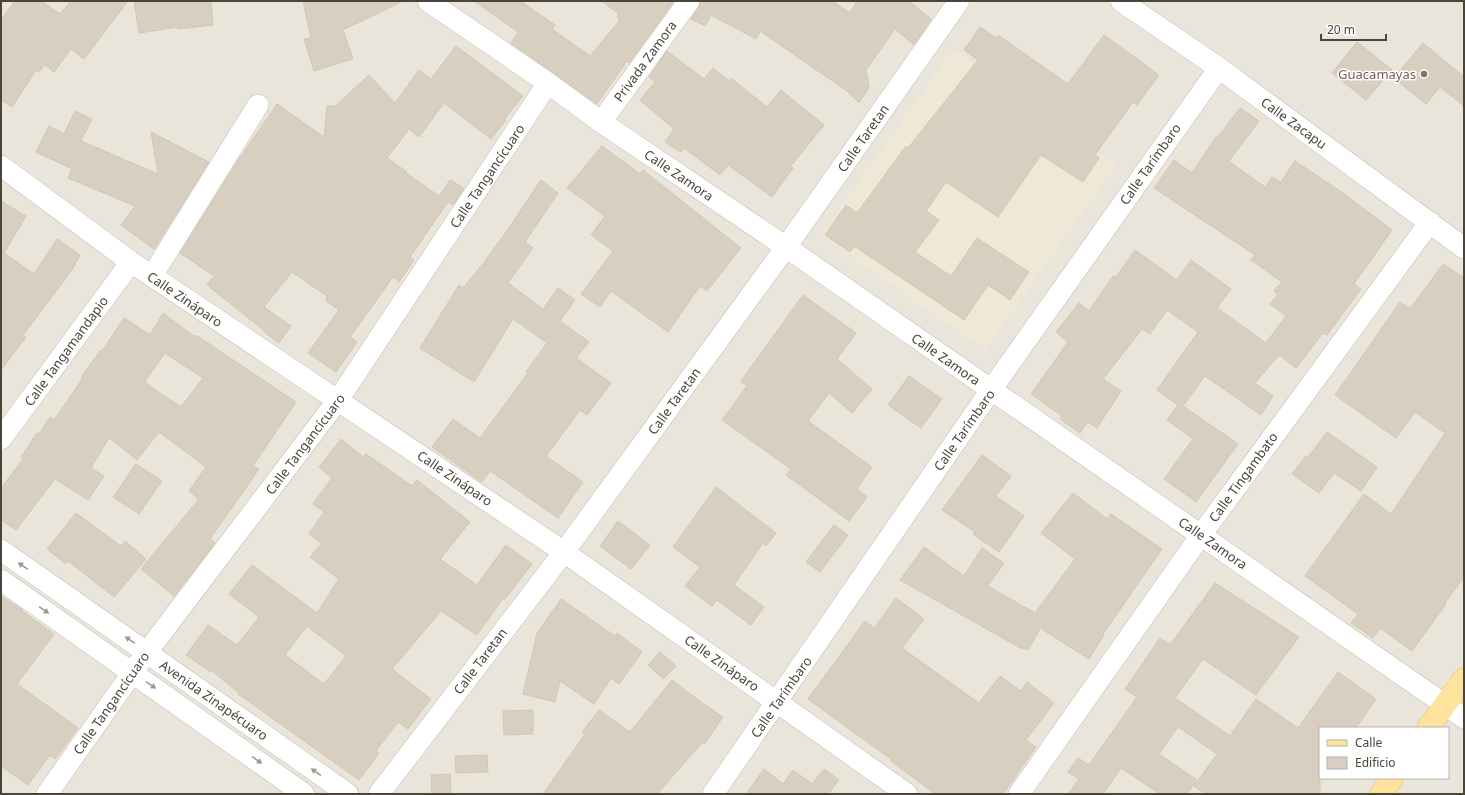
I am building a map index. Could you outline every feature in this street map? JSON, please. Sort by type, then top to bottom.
[{"type":"main road","points":[[1429,727],[1464,679]]},
{"type":"main road","points":[[1381,794],[1391,779]]},
{"type":"street","name":"Calle Zamora","points":[[428,1],[601,122],[786,247],[1446,704],[1464,718]]},
{"type":"street","name":"Privada Zamora","points":[[601,122],[689,1]]},
{"type":"street","name":"Calle Taretan","points":[[379,794],[564,552],[786,247],[959,1]]},
{"type":"street","name":"Calle Zacapu","points":[[1120,1],[1218,68],[1464,248]]},
{"type":"street","name":"Calle Tarímbaro","points":[[713,794],[778,702],[991,390],[1218,68]]},
{"type":"street","name":"Calle Tangancícuaro","points":[[47,794],[147,652],[338,400],[548,84]]},
{"type":"street","points":[[152,276],[258,105]]},
{"type":"street","name":"Calle Zináparo","points":[[1,166],[131,262],[564,552],[907,794]]},
{"type":"street","name":"Calle Tingambato","points":[[1019,794],[1201,535],[1430,222]]},
{"type":"street","name":"Calle Tangamandapio","points":[[1,439],[131,262]]},
{"type":"street","name":"Avenida Zinapécuaro","points":[[1,550],[348,794]]},
{"type":"street","name":"Avenida Zinapécuaro","points":[[1,580],[304,794]]},
{"type":"shaded area","points":[[1,1],[1464,1],[1464,794],[1,794]]},
{"type":"shaded area","points":[[953,49],[1117,164],[985,350],[821,235]]},
{"type":"building","points":[[15,1],[41,1],[60,14],[71,1],[128,1],[84,59],[71,49],[54,72],[45,65],[39,72],[36,70],[12,107],[1,100],[1,20]]},
{"type":"building","points":[[134,1],[211,1],[213,25],[178,29],[178,27],[139,33]]},
{"type":"building","points":[[303,1],[403,1],[343,30],[353,59],[314,71],[304,39],[311,38]]},
{"type":"building","points":[[474,1],[520,1],[555,25],[552,29],[590,56],[620,20],[617,17],[619,14],[602,1],[674,1],[629,63],[627,61],[597,104],[511,43],[518,32]]},
{"type":"building","points":[[701,1],[832,1],[850,13],[857,1],[909,1],[931,19],[914,45],[895,29],[866,70],[869,88],[859,103],[847,91],[760,31],[756,39],[711,15],[705,26],[691,19],[699,8]]},
{"type":"building","points":[[980,27],[996,38],[998,35],[1068,84],[1104,35],[1159,75],[1137,105],[1133,102],[1095,155],[1099,158],[1083,182],[1041,155],[998,217],[946,182],[926,211],[939,220],[915,252],[951,276],[977,238],[1029,272],[1010,300],[988,285],[964,320],[854,246],[850,252],[825,235],[846,205],[857,213],[906,146],[908,148],[978,60],[964,50]]},
{"type":"building","name":"Guacamayas","points":[[1357,42],[1392,70],[1366,100],[1332,73]]},
{"type":"building","name":"Guacamayas","points":[[1423,43],[1464,77],[1464,106],[1440,87],[1426,104],[1394,78]]},
{"type":"building","points":[[456,46],[523,96],[504,119],[506,120],[491,139],[444,103],[419,137],[409,129],[387,158],[439,196],[450,180],[464,188],[453,205],[448,202],[410,257],[414,260],[399,282],[393,277],[350,337],[357,342],[336,372],[308,353],[339,310],[326,301],[327,296],[292,272],[264,307],[291,326],[279,343],[207,285],[214,276],[180,253],[235,165],[277,104],[324,137],[327,106],[335,106],[369,75],[395,103],[419,70],[431,79]]},
{"type":"building","points":[[667,51],[704,79],[713,68],[729,81],[731,78],[767,107],[781,90],[824,125],[791,166],[793,168],[772,197],[728,165],[720,175],[684,148],[681,152],[665,142],[674,129],[640,100],[655,82],[649,77]]},
{"type":"building","points":[[1240,108],[1259,121],[1229,161],[1265,187],[1272,177],[1281,182],[1295,161],[1340,191],[1392,230],[1354,284],[1361,289],[1327,335],[1323,333],[1296,368],[1279,355],[1255,383],[1273,396],[1261,415],[1205,376],[1183,406],[1238,444],[1196,502],[1164,479],[1193,439],[1167,420],[1178,405],[1157,390],[1198,332],[1167,310],[1150,334],[1142,329],[1103,379],[1121,391],[1097,428],[1088,422],[1080,433],[1060,419],[1062,416],[1031,394],[1068,342],[1056,332],[1079,303],[1089,311],[1113,276],[1116,277],[1135,250],[1177,280],[1191,260],[1231,289],[1217,308],[1266,343],[1286,316],[1270,304],[1278,294],[1274,291],[1282,282],[1251,260],[1255,255],[1154,188],[1174,160],[1192,173],[1216,137],[1217,138]]},
{"type":"building","points":[[75,111],[92,119],[81,141],[158,174],[151,132],[209,162],[154,249],[121,225],[135,206],[68,178],[72,169],[36,152],[49,126],[64,134]]},
{"type":"building","points":[[602,146],[640,174],[643,170],[741,248],[707,291],[700,286],[668,332],[611,291],[600,307],[581,294],[613,251],[591,235],[605,216],[567,188]]},
{"type":"building","points":[[541,180],[558,193],[525,242],[533,248],[508,283],[543,309],[558,288],[575,300],[560,321],[589,342],[576,358],[611,383],[587,415],[580,410],[546,456],[583,482],[558,518],[490,471],[482,482],[432,447],[453,419],[480,438],[528,373],[526,372],[547,343],[513,319],[474,382],[420,348],[459,285],[463,288],[482,265]]},
{"type":"building","points":[[1,201],[26,216],[4,253],[34,274],[57,239],[80,255],[72,270],[23,335],[26,337],[1,370]]},
{"type":"building","points":[[1443,264],[1464,278],[1464,577],[1412,651],[1380,628],[1373,638],[1351,623],[1358,614],[1305,576],[1364,494],[1391,514],[1445,433],[1415,412],[1396,438],[1335,395],[1400,302],[1410,309]]},
{"type":"building","points":[[803,295],[856,333],[837,359],[872,389],[852,413],[829,393],[808,421],[872,467],[857,489],[867,497],[849,521],[786,475],[791,469],[722,420],[747,386],[741,381]]},
{"type":"building","points":[[163,313],[195,337],[196,335],[296,402],[253,466],[259,469],[210,539],[215,543],[174,596],[141,569],[199,499],[189,491],[206,467],[159,432],[137,460],[109,438],[91,468],[104,476],[88,500],[55,479],[16,530],[1,520],[1,488],[24,458],[21,457],[37,433],[39,434],[50,417],[54,420],[83,378],[81,377],[101,350],[102,351],[124,318],[150,335]],"holes":[[[165,353],[203,378],[181,407],[148,385],[145,381]]]},
{"type":"building","points":[[909,376],[942,399],[921,428],[888,405]]},
{"type":"building","points":[[1327,432],[1377,467],[1361,491],[1334,473],[1319,493],[1292,474],[1306,456],[1308,457]]},
{"type":"building","points":[[341,439],[363,457],[366,454],[412,486],[417,480],[470,522],[440,559],[477,585],[506,545],[532,564],[505,599],[503,598],[477,635],[441,611],[392,669],[431,699],[408,729],[398,722],[376,751],[379,753],[359,780],[238,694],[239,693],[212,671],[211,672],[186,655],[208,625],[237,645],[259,617],[229,594],[252,565],[317,613],[339,579],[310,557],[322,543],[309,534],[324,512],[313,504],[332,478],[319,467]],"holes":[[[307,626],[346,656],[324,684],[285,655]]]},
{"type":"building","points":[[982,455],[1011,476],[996,496],[1024,516],[999,552],[973,534],[975,532],[942,510]]},
{"type":"building","points":[[136,464],[162,481],[139,514],[113,497]]},
{"type":"building","points":[[716,487],[776,533],[766,546],[763,543],[734,585],[764,607],[751,625],[717,600],[712,606],[685,586],[700,567],[673,547]]},
{"type":"building","points":[[1073,493],[1107,519],[1111,514],[1162,549],[1103,634],[1104,635],[1089,659],[1040,628],[1029,649],[1022,649],[900,580],[924,547],[964,576],[982,548],[1004,563],[988,586],[1035,613],[1075,559],[1041,533]]},
{"type":"building","points":[[76,513],[121,546],[125,541],[146,559],[114,597],[68,561],[66,564],[47,549]]},
{"type":"building","points":[[618,521],[650,545],[631,569],[600,546]]},
{"type":"building","points":[[834,525],[848,535],[820,572],[806,562]]},
{"type":"building","points":[[1215,583],[1299,637],[1256,695],[1203,659],[1175,698],[1230,736],[1256,699],[1298,728],[1338,672],[1376,699],[1357,727],[1319,727],[1320,794],[1205,794],[1194,786],[1217,754],[1178,727],[1159,754],[1197,780],[1187,794],[1160,794],[1121,768],[1103,794],[1068,794],[1079,779],[1068,772],[1078,758],[1089,765],[1137,697],[1125,689],[1160,638],[1170,645]]},
{"type":"building","points":[[1,596],[23,610],[22,611],[54,634],[17,684],[78,728],[55,759],[50,755],[28,785],[1,766]]},
{"type":"building","points":[[896,598],[924,619],[902,648],[979,703],[1000,676],[1021,691],[1027,682],[1054,703],[1026,740],[1036,747],[1003,794],[935,794],[891,761],[892,760],[808,699],[865,621],[874,628]]},
{"type":"building","points":[[561,599],[615,636],[617,633],[642,652],[619,684],[611,678],[594,704],[560,681],[555,702],[523,694],[537,633]]},
{"type":"building","points":[[660,652],[676,666],[663,679],[648,665]]},
{"type":"building","points":[[672,680],[723,717],[705,743],[703,742],[657,794],[543,794],[585,734],[582,732],[599,710],[630,732]]},
{"type":"building","points":[[533,710],[533,734],[504,735],[503,711]]},
{"type":"building","points":[[487,755],[488,772],[456,773],[455,756]]},
{"type":"building","points":[[764,769],[783,784],[793,770],[812,784],[824,769],[839,780],[828,794],[746,794]]},
{"type":"building","points":[[450,774],[451,794],[432,794],[431,775]]},
{"type":"place","name":"Guacamayas","points":[[1424,74]]}]
